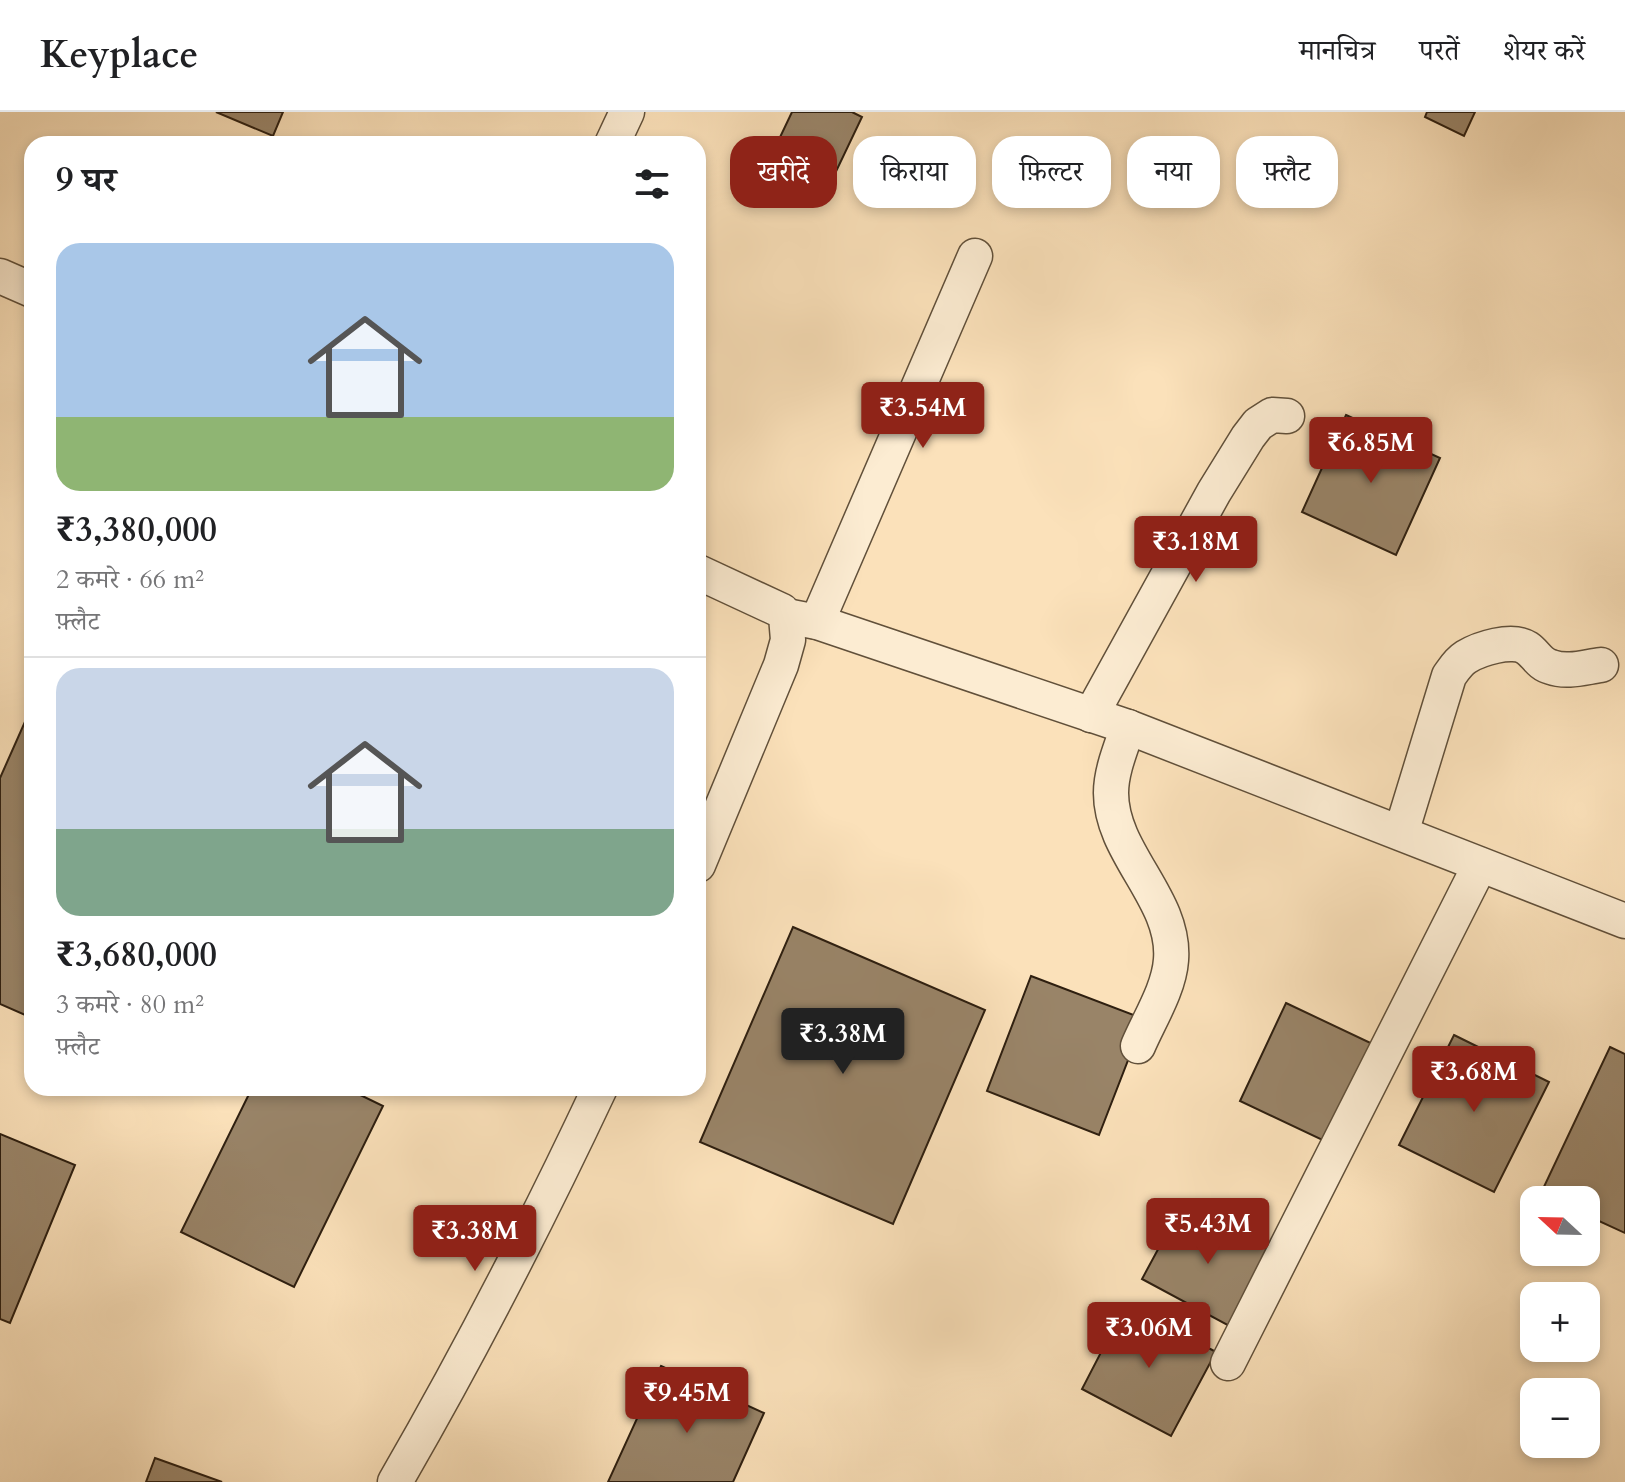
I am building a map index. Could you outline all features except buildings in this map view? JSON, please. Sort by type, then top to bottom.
[{"type":"street","points":[[616,136],[627,112]]},
{"type":"street","points":[[706,846],[781,665],[788,640],[802,619],[975,256]]},
{"type":"street","points":[[0,276],[24,286]]},
{"type":"street","points":[[1091,715],[1248,437],[1258,424],[1272,415],[1287,416]]},
{"type":"street","points":[[706,576],[802,619],[1128,727],[1625,921]]},
{"type":"street","points":[[1401,833],[1449,676],[1464,658],[1478,651],[1516,644],[1526,647],[1542,664],[1556,669],[1601,665]]},
{"type":"street","points":[[1128,727],[1114,775],[1111,794],[1114,811],[1119,831],[1162,915],[1172,948],[1169,974],[1138,1046]]},
{"type":"street","points":[[1228,1363],[1480,865]]},
{"type":"street","points":[[395,1482],[486,1317],[596,1096]]}]
